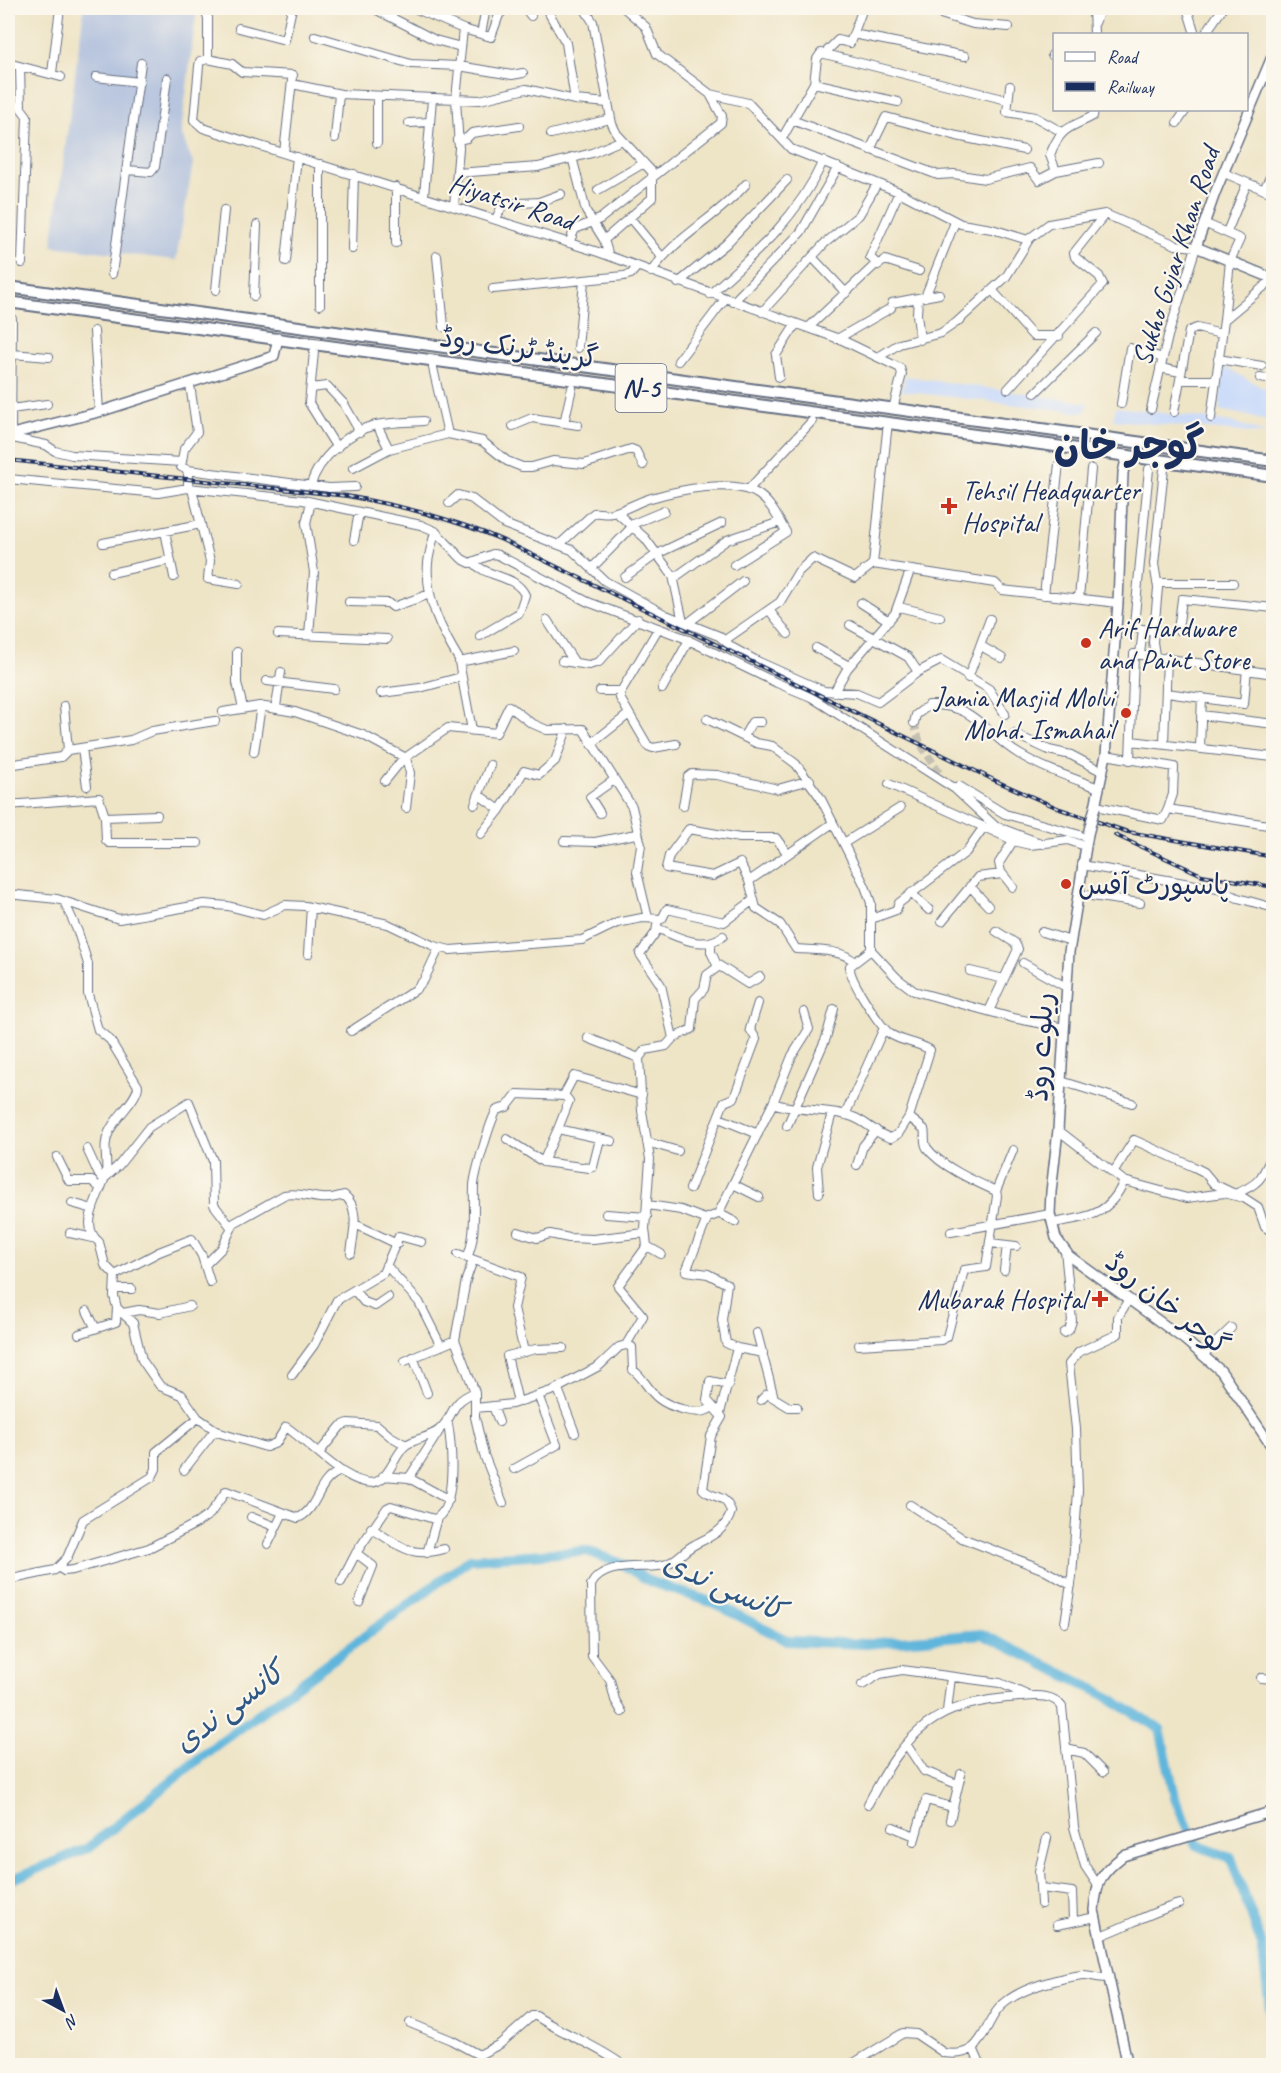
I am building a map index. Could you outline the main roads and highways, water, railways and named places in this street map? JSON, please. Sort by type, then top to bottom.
[{"type":"highway","name":"گرینڈ ٹرنک روڈ","points":[[8,287],[1274,461]]},
{"type":"highway","name":"گرینڈ ٹرنک روڈ","points":[[8,302],[1274,476]]},
{"type":"highway","points":[[616,384],[617,371]]},
{"type":"main road","name":"Sukho Gujar Khan Road","points":[[1248,109],[1269,78],[1274,52]]},
{"type":"main road","name":"Sukho Gujar Khan Road","points":[[1246,112],[1196,247],[1273,279]]},
{"type":"main road","points":[[9,436],[190,385],[274,356],[278,338]]},
{"type":"main road","name":"ریلوے روڈ","points":[[1067,1253],[1056,1238],[1051,1219],[1066,987],[1082,865],[1106,755],[1118,603],[1123,473],[1127,455]]},
{"type":"main road","name":"گوجر خان روڈ","points":[[1067,1253],[1221,1371],[1274,1450]]},
{"type":"main road","points":[[1128,2066],[1096,1917],[1097,1884],[1107,1869],[1123,1856],[1273,1811]]},
{"type":"waterway","name":"کانسی ندی","points":[[8,1881],[88,1848],[212,1748],[470,1559],[587,1551],[622,1564],[651,1582],[714,1603],[788,1641],[866,1644],[982,1634],[1099,1692],[1160,1729],[1176,1801],[1196,1845],[1231,1858],[1262,1945],[1274,2040]]},
{"type":"tunnel","points":[[914,723],[920,743],[940,774]]},
{"type":"railway","points":[[8,460],[347,496],[445,519],[502,540],[996,781],[1060,809],[1128,832],[1274,857]]},
{"type":"railway","points":[[1115,835],[1202,875],[1274,887]]},
{"type":"place","name":"Tehsil Headquarter Hospital","points":[[949,506]]},
{"type":"place","name":"Arif Hardware and Paint Store","points":[[1086,643]]},
{"type":"place","name":"Jamia Masjid Molvi Mohd. Ismahail","points":[[1126,713]]},
{"type":"place","name":"پاسپورٹ آفس","points":[[1066,884]]},
{"type":"place","name":"Mubarak Hospital","points":[[1100,1299]]},
{"type":"district","name":"گوجر خان","points":[[1129,445]]}]
